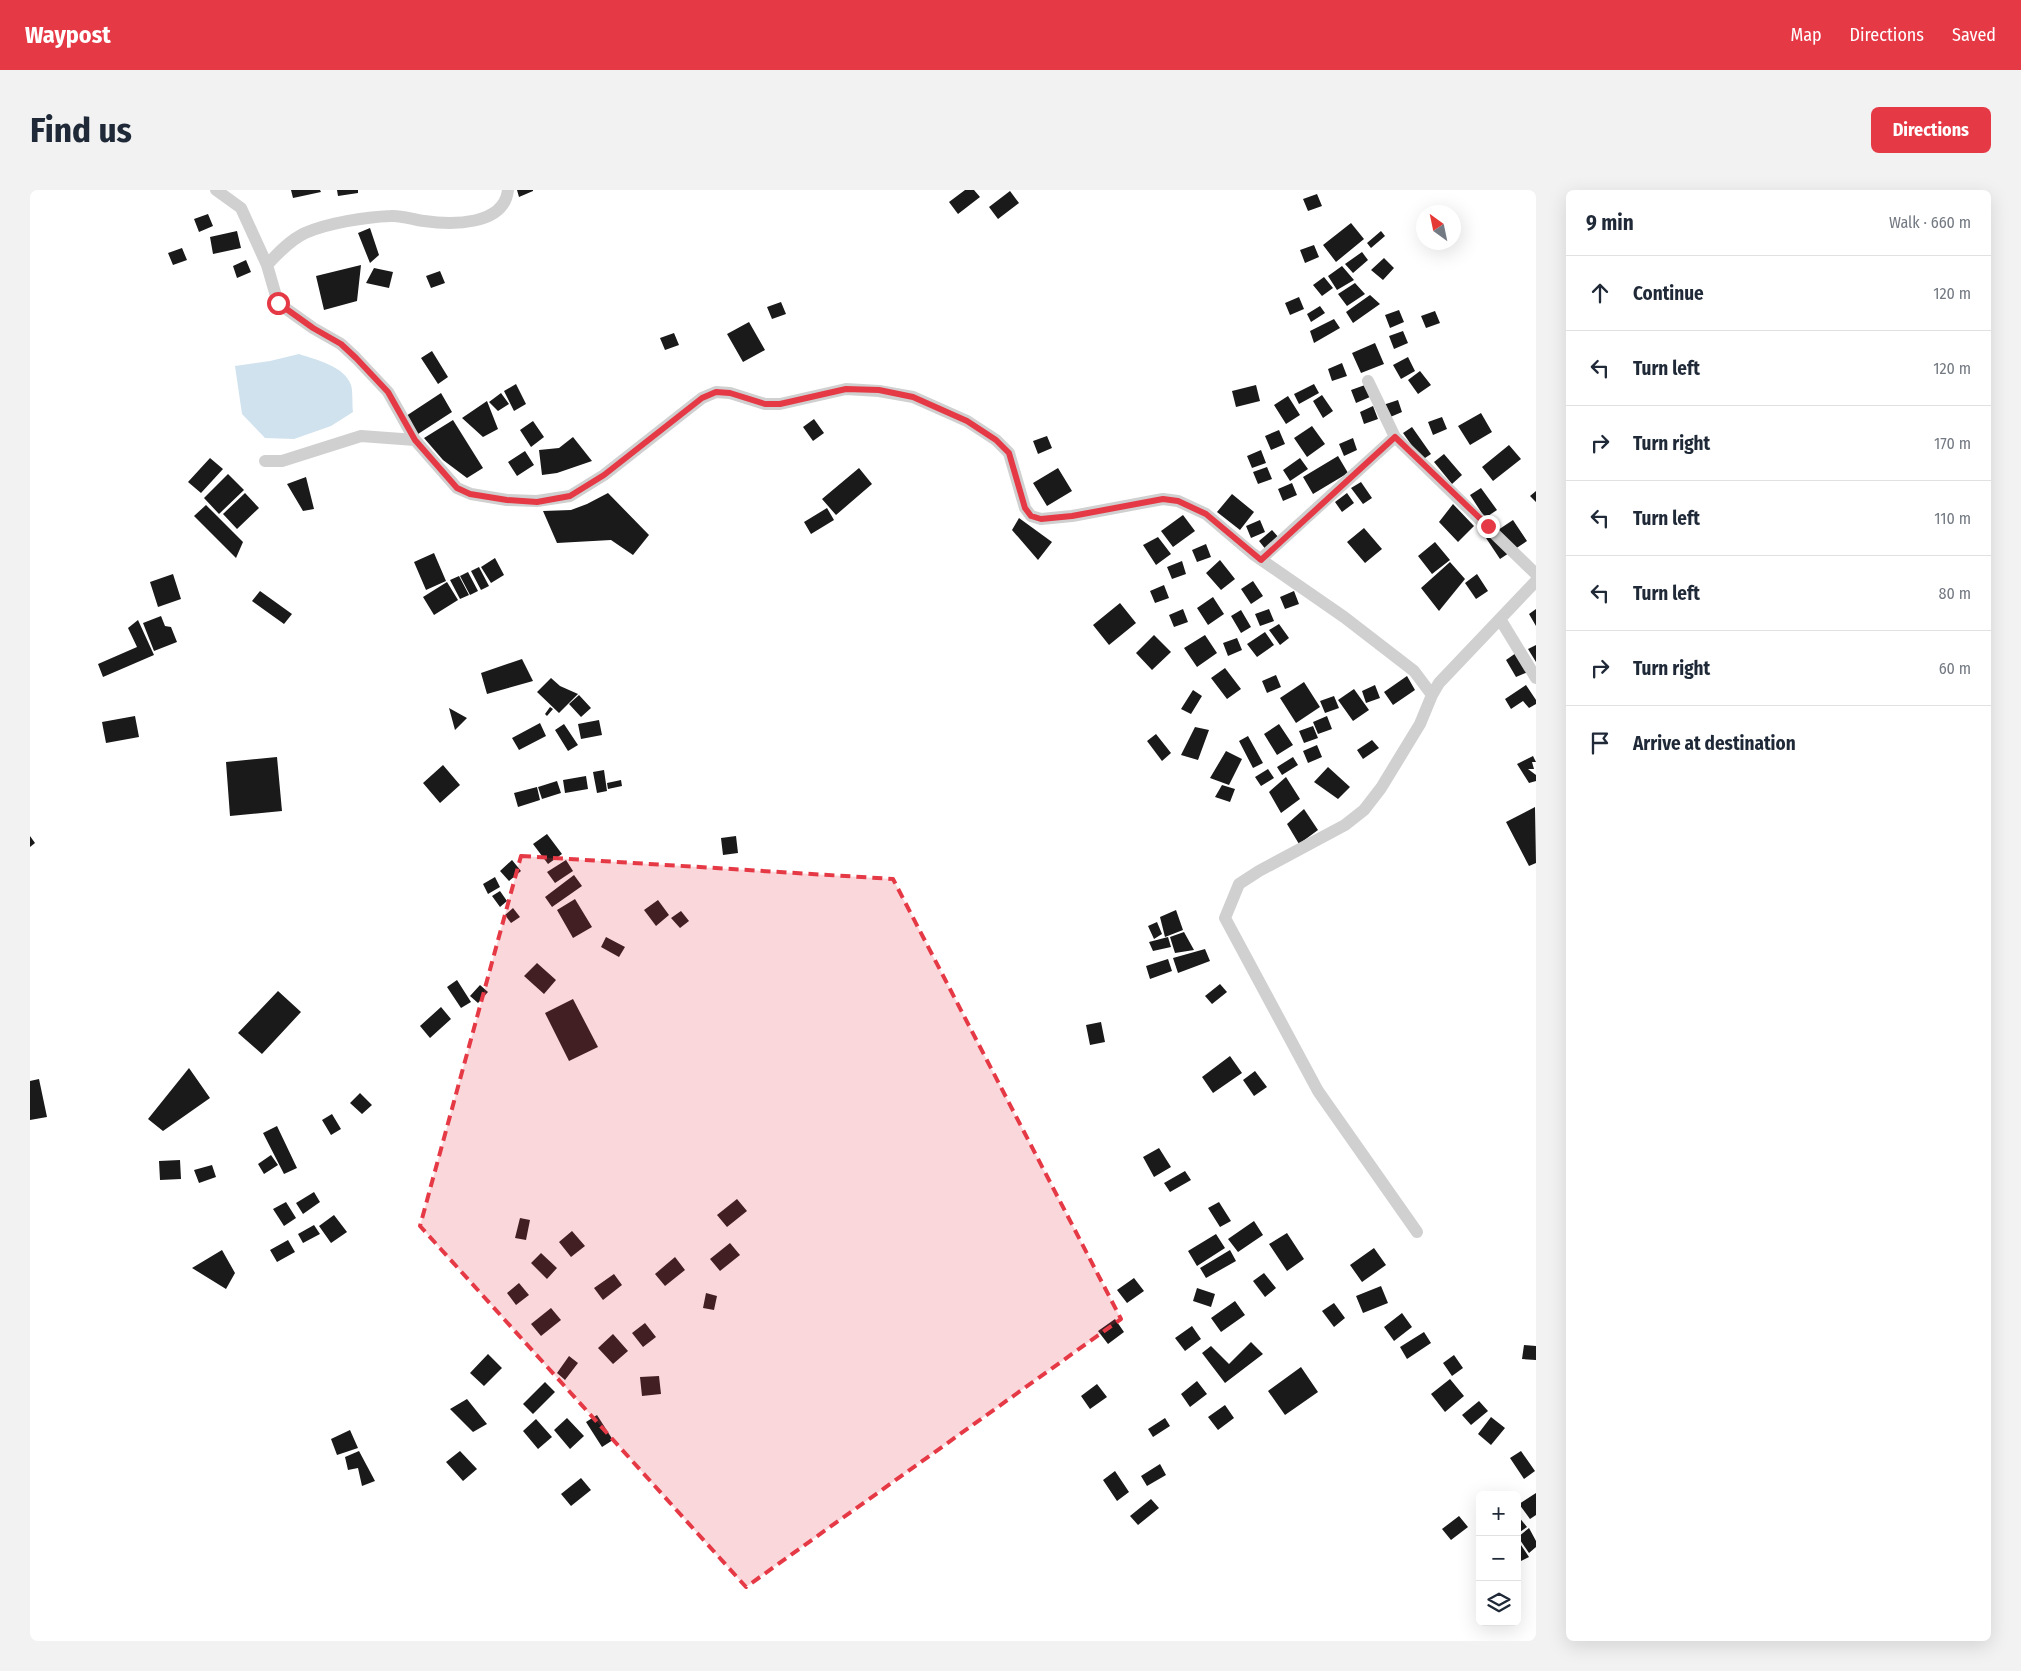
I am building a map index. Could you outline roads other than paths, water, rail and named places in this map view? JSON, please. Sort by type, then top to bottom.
[{"type":"street","points":[[216,190],[241,208],[266,265],[278,303],[313,328],[341,344],[356,358],[388,392],[415,440],[457,488],[470,494],[507,500],[537,502],[570,496],[604,475],[702,398],[716,392],[730,393],[765,404],[780,404],[846,389],[879,390],[913,397],[967,421],[996,440],[1009,453],[1025,508],[1031,516],[1041,519],[1072,516],[1163,499],[1178,501],[1206,514],[1261,560],[1344,617],[1414,671],[1432,695]]},
{"type":"street","points":[[266,265],[279,252],[304,234],[333,224],[392,215],[426,222],[460,223],[484,219],[499,209],[507,196],[508,190]]},
{"type":"street","points":[[1368,381],[1395,437],[1536,574]]},
{"type":"street","points":[[265,462],[282,460],[360,436],[415,440]]},
{"type":"street","points":[[1261,560],[1395,437]]},
{"type":"street","points":[[1417,1232],[1318,1091],[1225,918],[1239,884],[1259,871],[1345,826],[1364,810],[1381,788],[1420,724],[1439,683],[1536,581]]},
{"type":"street","points":[[1500,619],[1536,678]]},
{"type":"water","points":[[299,354],[322,361],[336,368],[347,378],[351,385],[353,412],[331,426],[294,439],[265,438],[242,414],[235,366],[270,361]]}]
